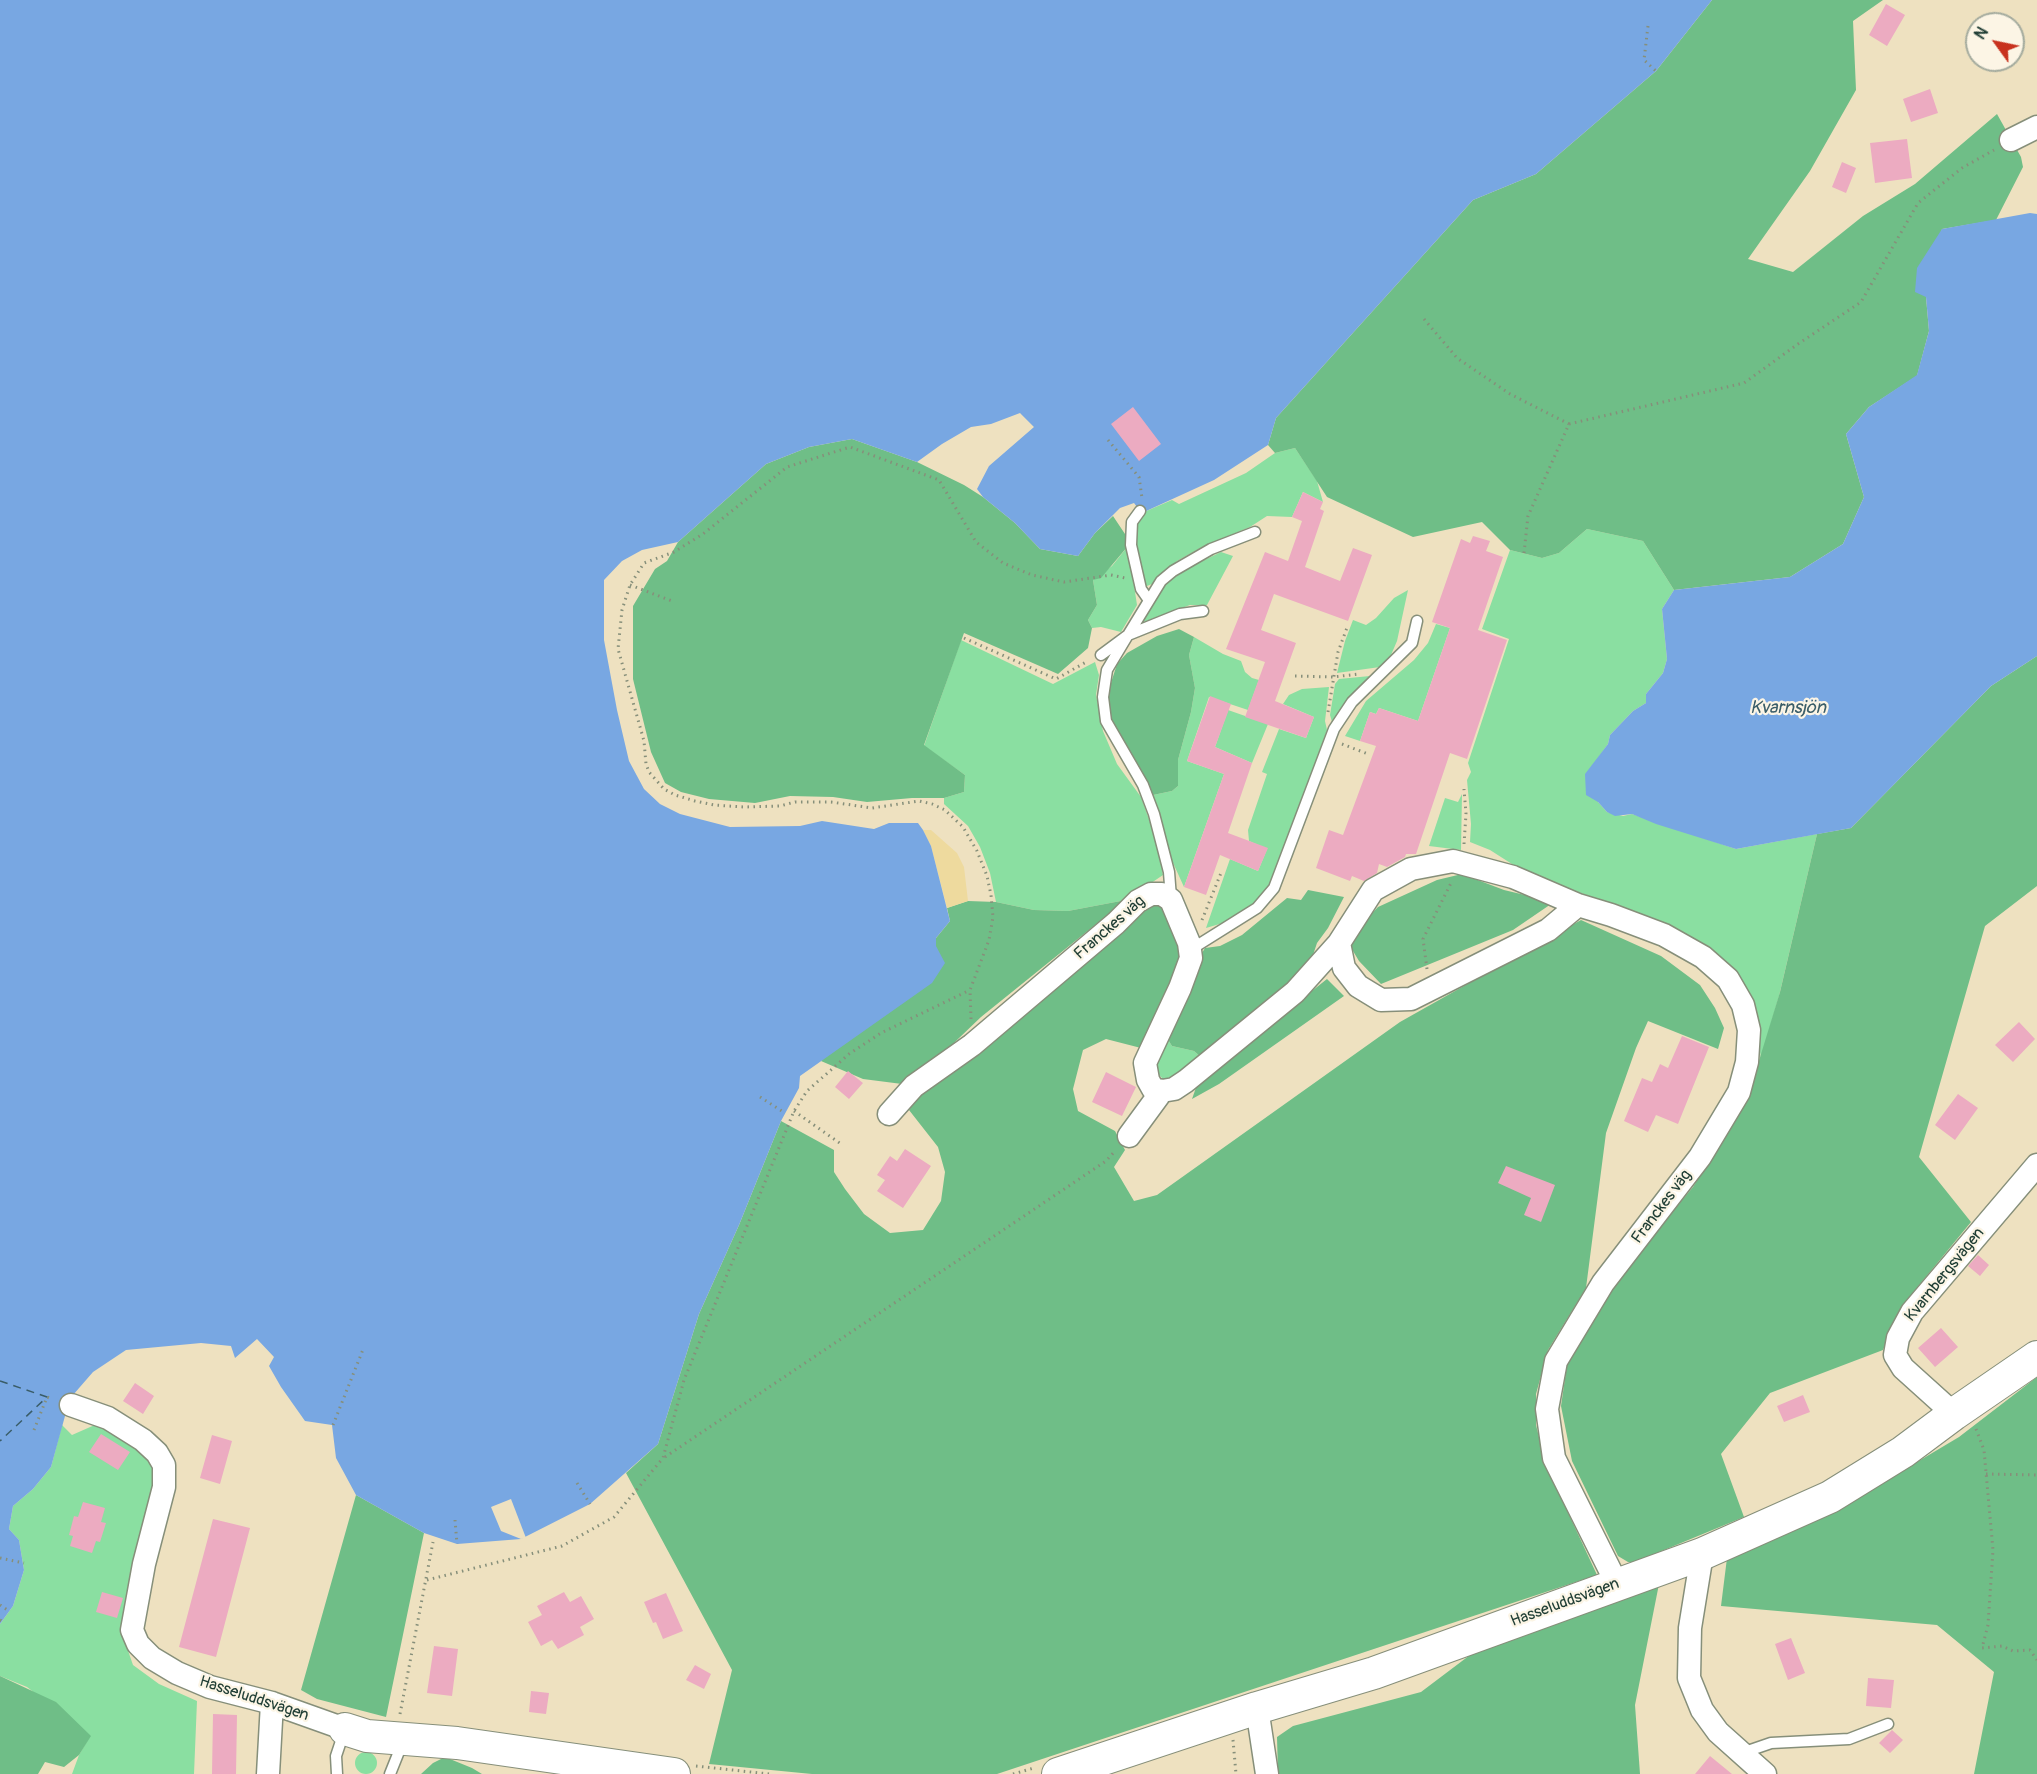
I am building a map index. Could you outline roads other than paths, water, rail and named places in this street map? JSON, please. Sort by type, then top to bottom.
[{"type":"street","points":[[2011,140],[2037,127]]},
{"type":"street","name":"Franckes väg","points":[[1129,1136],[1162,1091],[1174,1089],[1186,1081],[1295,992],[1339,943],[1373,890],[1411,869],[1453,861],[1513,877],[1578,905],[1664,935],[1703,957],[1728,979],[1743,1005],[1749,1030],[1747,1062],[1739,1092],[1700,1157],[1603,1283],[1556,1361],[1547,1409],[1554,1458],[1617,1584]]},
{"type":"street","name":"Franckes väg","points":[[889,1114],[914,1086],[972,1045],[1116,923],[1138,901],[1151,894],[1162,894],[1171,900],[1190,950]]},
{"type":"street","points":[[1339,943],[1344,968],[1358,986],[1381,1000],[1411,999],[1548,930],[1578,905]]},
{"type":"street","points":[[1162,1091],[1153,1089],[1148,1080],[1145,1063],[1180,988],[1191,958],[1190,950]]},
{"type":"street","name":"Kvarnbergsvägen","points":[[1961,1409],[1903,1368],[1895,1355],[1898,1338],[1911,1312],[2037,1165]]},
{"type":"street","name":"Hasseluddsvägen","points":[[1058,1774],[1257,1708],[1374,1673],[1702,1554],[1830,1497],[1903,1452],[2037,1357]]},
{"type":"street","name":"Hasseluddsvägen","points":[[71,1405],[108,1418],[143,1440],[157,1453],[164,1465],[164,1487],[144,1564],[132,1630],[138,1644],[152,1658],[177,1674],[210,1687],[272,1703],[367,1736],[400,1727],[458,1743],[674,1774]]},
{"type":"street","points":[[1702,1554],[1690,1628],[1689,1678],[1702,1710],[1718,1732],[1765,1774]]},
{"type":"street","points":[[268,1774],[272,1703]]},
{"type":"street","points":[[1257,1708],[1267,1774]]},
{"type":"lane","points":[[1140,511],[1132,522],[1130,536],[1138,580],[1148,599]]},
{"type":"lane","points":[[1171,900],[1169,872],[1154,814],[1143,785],[1106,721],[1103,697],[1107,670],[1161,581],[1186,562],[1255,532]]},
{"type":"lane","points":[[1101,655],[1128,634],[1180,614],[1203,611]]},
{"type":"lane","points":[[1190,950],[1257,908],[1274,888],[1331,734],[1352,702],[1412,643],[1417,621]]},
{"type":"lane","points":[[1742,1753],[1771,1743],[1849,1739],[1888,1724]]},
{"type":"lane","points":[[390,1774],[400,1749],[400,1727]]},
{"type":"lane","points":[[337,1774],[336,1756],[345,1729]]},
{"type":"water","points":[[0,0],[1712,0],[1656,71],[1536,174],[1473,200],[1276,418],[1268,445],[1214,480],[1144,512],[1140,511],[1134,503],[1120,508],[1095,533],[1078,556],[1040,549],[977,489],[989,466],[1034,427],[1020,413],[991,424],[971,427],[917,462],[852,439],[809,447],[766,464],[678,542],[642,550],[622,561],[604,580],[604,640],[629,761],[644,789],[660,804],[680,814],[730,827],[800,826],[822,821],[874,829],[889,823],[918,823],[931,846],[950,921],[936,938],[936,946],[945,963],[932,983],[800,1076],[799,1088],[781,1121],[739,1225],[699,1314],[658,1444],[590,1504],[521,1539],[457,1544],[424,1533],[356,1495],[336,1458],[332,1425],[305,1421],[269,1366],[274,1357],[257,1339],[235,1358],[231,1346],[201,1343],[126,1350],[93,1372],[73,1395],[51,1467],[33,1489],[13,1506],[9,1529],[19,1540],[24,1570],[13,1606],[0,1624]]},
{"type":"water","name":"Kvarnsjön","points":[[2030,213],[2037,214],[2037,656],[1991,686],[1851,828],[1736,849],[1656,824],[1632,814],[1615,816],[1607,812],[1598,802],[1586,795],[1585,774],[1608,744],[1610,735],[1633,711],[1646,703],[1646,694],[1663,673],[1667,659],[1662,609],[1674,590],[1790,577],[1843,544],[1864,497],[1846,434],[1869,407],[1917,375],[1929,331],[1926,297],[1915,292],[1917,268],[1942,229]]}]
